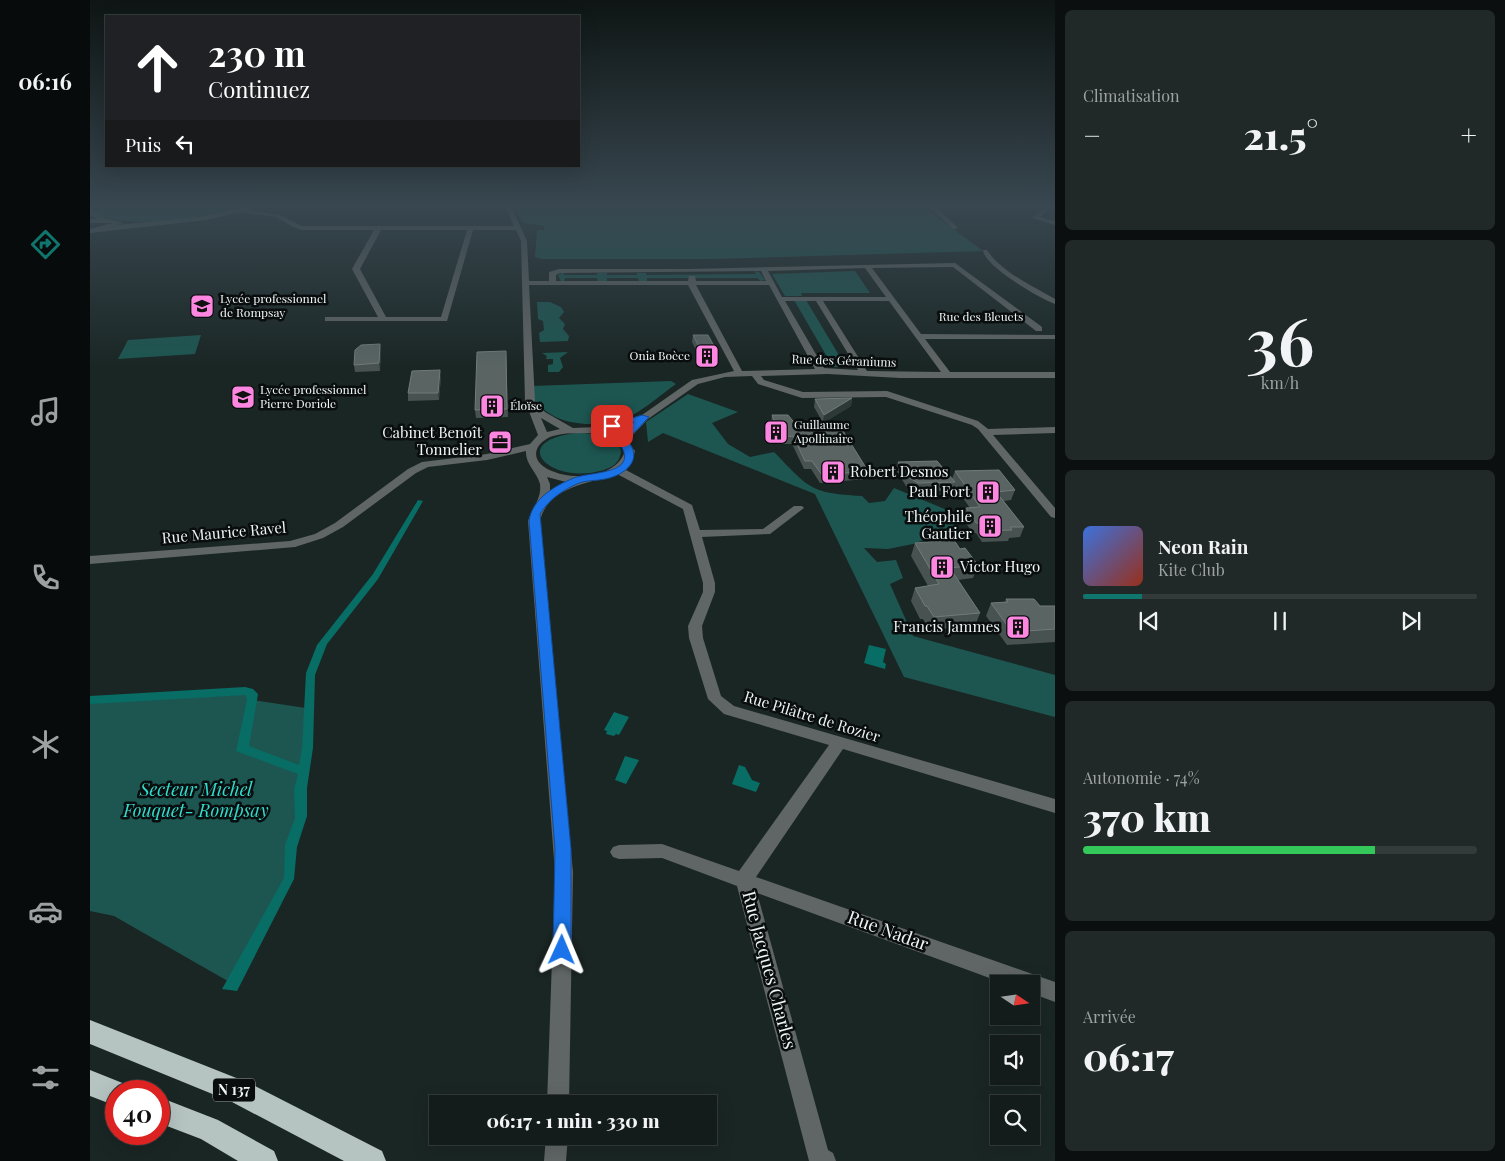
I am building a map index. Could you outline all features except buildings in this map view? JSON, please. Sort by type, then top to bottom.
[{"type":"highway","name":"N 137","points":[[90,1032],[240,1092],[372,1161]]},
{"type":"highway","points":[[90,1083],[105,1089]]},
{"type":"highway","points":[[170,1114],[209,1129],[264,1161]]},
{"type":"street","points":[[362,258],[356,269],[383,319]]},
{"type":"street","points":[[328,319],[444,320],[462,258]]},
{"type":"street","points":[[525,258],[530,401],[544,437]]},
{"type":"street","points":[[990,258],[1021,282],[1055,302]]},
{"type":"street","points":[[552,284],[552,274],[559,272],[955,265],[1039,330]]},
{"type":"street","points":[[867,266],[946,373]]},
{"type":"street","points":[[764,269],[821,371]]},
{"type":"street","points":[[689,271],[693,283],[692,287],[740,373]]},
{"type":"street","points":[[526,283],[771,283]]},
{"type":"street","points":[[780,299],[891,299]]},
{"type":"street","points":[[818,299],[864,372]]},
{"type":"street","name":"Rue des Bleuets","points":[[917,333],[1055,330]]},
{"type":"street","name":"Rue des Bleuets","points":[[917,333],[1055,337]]},
{"type":"street","name":"Rue des Géraniums","points":[[622,440],[645,417],[696,382],[714,376],[754,372],[821,371],[900,375],[946,373],[1055,374]]},
{"type":"street","points":[[754,372],[761,382],[802,395],[887,394],[975,424],[985,432],[1055,515]]},
{"type":"street","points":[[530,401],[542,414],[568,430]]},
{"type":"street","name":"Rue des Géraniums","points":[[596,430],[645,417]]},
{"type":"street","points":[[544,500],[545,484],[535,464],[532,447],[544,437],[568,430],[596,430],[622,440],[629,448],[630,457],[626,465],[619,471],[605,477],[578,480],[544,500],[535,514],[534,536],[564,872],[558,1095]]},
{"type":"street","points":[[985,432],[1055,430]]},
{"type":"street","name":"Rue Maurice Ravel","points":[[90,560],[291,544],[319,536],[339,526],[412,471],[426,464],[487,457],[532,447]]},
{"type":"street","name":"Rue Maurice Ravel","points":[[487,457],[535,464],[549,474],[578,480]]},
{"type":"street","name":"Rue Pilâtre de Rozier","points":[[619,471],[688,507],[710,583],[709,592],[694,626],[715,699],[729,710],[1055,806]]},
{"type":"street","points":[[696,534],[766,532],[798,508]]},
{"type":"street","name":"Rue Jacques Charles","points":[[825,1161],[820,1157],[744,879],[839,743]]},
{"type":"street","name":"Rue Nadar","points":[[620,852],[662,851],[1055,992]]},
{"type":"street","points":[[555,1161],[556,1145]]},
{"type":"green space","points":[[539,258],[737,258],[709,259]]},
{"type":"green space","points":[[755,271],[759,272],[765,280],[760,281],[758,278],[647,278],[647,282],[639,282],[638,278],[607,278],[607,282],[598,282],[597,278],[565,278],[564,282],[561,282],[558,275],[564,272],[564,275],[597,275],[597,273],[607,273],[607,275],[637,275],[637,273],[646,273],[646,275],[756,274]]},
{"type":"green space","points":[[855,271],[870,293],[801,293],[802,296],[785,296],[772,274]]},
{"type":"green space","points":[[794,300],[806,300],[846,367],[833,367]]},
{"type":"green space","points":[[537,302],[550,302],[561,307],[564,312],[559,318],[565,324],[563,329],[569,336],[568,341],[540,342],[539,333],[544,330],[543,321],[538,319]]},
{"type":"green space","points":[[201,335],[195,354],[118,359],[128,340]]},
{"type":"green space","points":[[568,352],[560,358],[563,367],[559,372],[548,372],[548,365],[553,364],[553,359],[546,359],[547,356],[542,353]]},
{"type":"green space","points":[[671,381],[676,384],[643,409],[613,422],[586,424],[559,419],[533,401],[532,386]]},
{"type":"green space","points":[[688,394],[738,412],[712,423],[728,444],[750,457],[774,452],[812,487],[831,493],[862,496],[869,503],[885,501],[894,488],[947,510],[958,527],[913,544],[888,549],[864,548],[877,562],[896,560],[903,578],[890,584],[913,636],[1055,675],[1055,717],[904,677],[815,494],[663,433],[648,442],[646,422]]},
{"type":"green space","points":[[576,433],[597,435],[612,440],[621,449],[619,459],[612,466],[603,470],[582,473],[566,472],[552,467],[543,460],[540,452],[543,445],[555,438]]},
{"type":"green space","name":"Secteur Michel Fouquet- Rompsay","points":[[243,692],[252,700],[306,708],[307,816],[291,847],[289,879],[233,984],[114,916],[90,911],[90,700]]},
{"type":"shaded area","points":[[418,500],[423,501],[378,579],[327,644],[315,675],[313,748],[307,788],[307,816],[297,847],[294,879],[237,991],[222,989],[284,878],[285,845],[295,818],[294,790],[298,774],[236,751],[247,700],[246,695],[90,704],[90,696],[245,687],[253,689],[258,694],[249,746],[299,765],[302,748],[306,673],[317,645],[373,574]]},
{"type":"shaded area","points":[[869,645],[886,649],[883,662],[886,664],[885,669],[864,663]]},
{"type":"shaded area","points":[[614,712],[629,717],[619,735],[616,734],[614,736],[606,734],[607,731],[604,730]]},
{"type":"shaded area","points":[[625,756],[639,760],[626,784],[615,780]]},
{"type":"shaded area","points":[[739,765],[745,767],[752,780],[760,783],[756,792],[732,784]]},
{"type":"place","name":"Lycée professionnel de Rompsay","points":[[202,306]]},
{"type":"place","name":"Onia Boèce","points":[[707,356]]},
{"type":"place","name":"Lycée professionnel Pierre Doriole","points":[[243,397]]},
{"type":"place","name":"Éloïse","points":[[492,406]]},
{"type":"place","name":"Guillaume Apollinaire","points":[[776,432]]},
{"type":"place","name":"Cabinet Benoît Tonnelier","points":[[500,442]]},
{"type":"place","name":"Robert Desnos","points":[[833,472]]},
{"type":"place","name":"Paul Fort","points":[[988,492]]},
{"type":"place","name":"Théophile Gautier","points":[[990,526]]},
{"type":"place","name":"Victor Hugo","points":[[942,567]]},
{"type":"place","name":"Francis Jammes","points":[[1018,627]]},
{"type":"route","points":[[562,950],[563,849],[535,551],[534,521],[538,507],[555,492],[578,480],[605,477],[619,471],[626,465],[630,457],[629,448],[622,440],[645,417],[612,426]]}]
